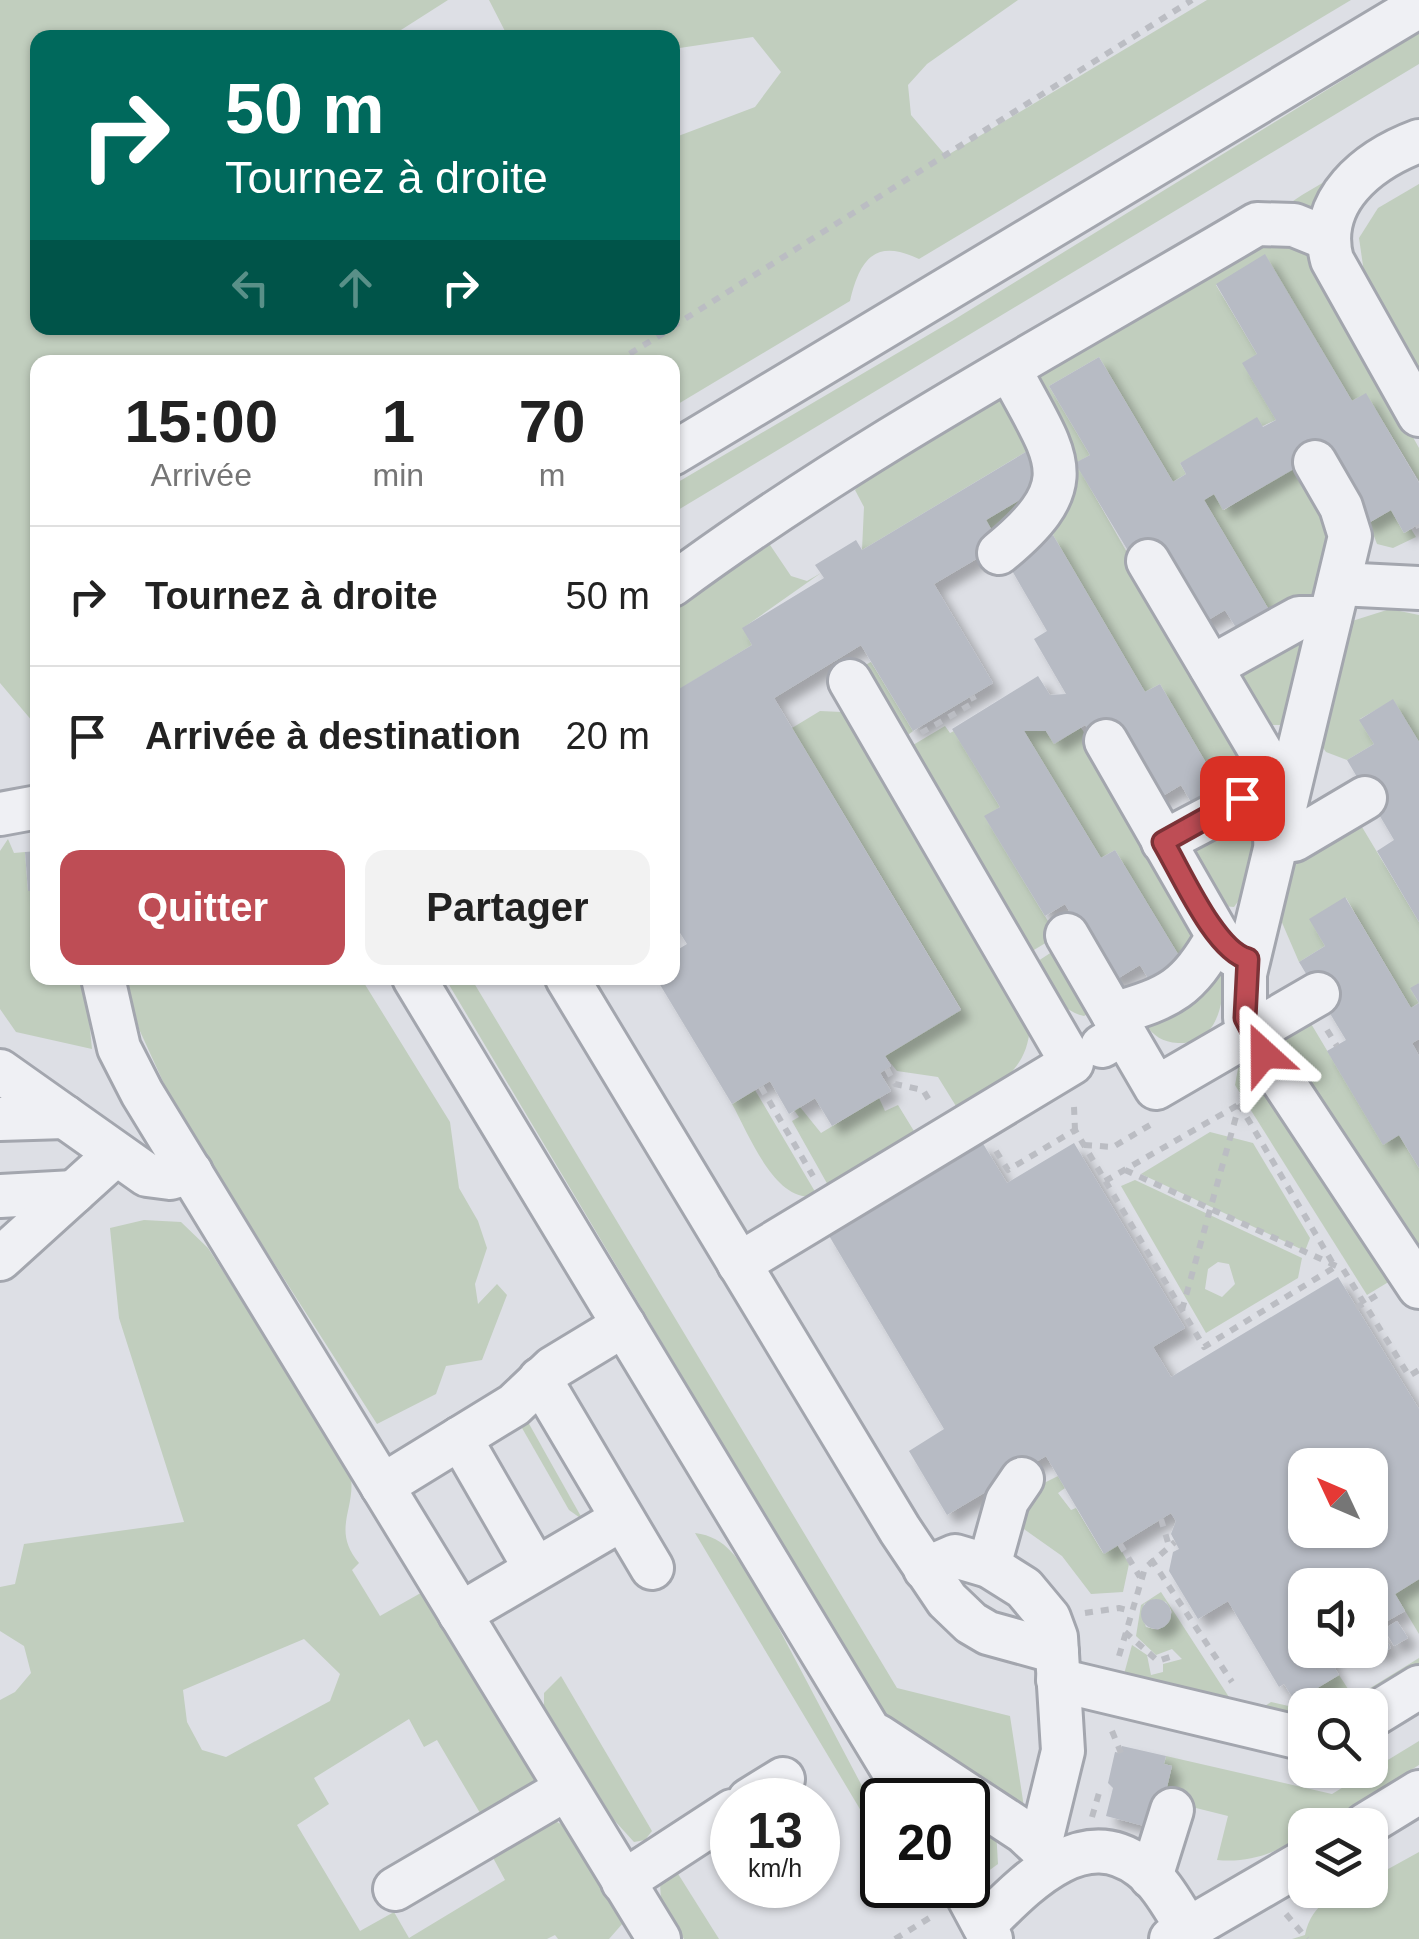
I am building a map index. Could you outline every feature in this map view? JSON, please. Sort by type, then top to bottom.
[{"type":"lane","points":[[680,449],[1419,6]]},
{"type":"lane","points":[[1419,141],[1378,162],[1351,183],[1333,211],[1326,238],[1332,260],[1419,415]]},
{"type":"lane","points":[[680,579],[731,541],[1258,224],[1294,225],[1326,238]]},
{"type":"lane","points":[[999,552],[1046,509],[1057,483],[1048,443],[1010,370]]},
{"type":"lane","points":[[739,1264],[1072,1063],[1119,1024],[1178,992],[1233,948],[1276,840],[1280,778],[1350,536],[1315,462]]},
{"type":"lane","points":[[1148,561],[1280,778]]},
{"type":"lane","points":[[1211,667],[1334,601],[1419,588]]},
{"type":"lane","points":[[850,681],[1072,1063]]},
{"type":"lane","points":[[1106,741],[1163,842],[1233,948],[1251,1033],[1419,1286]]},
{"type":"lane","points":[[1163,842],[1280,778]]},
{"type":"lane","points":[[1276,840],[1294,840],[1365,798]]},
{"type":"lane","points":[[0,814],[30,808]]},
{"type":"lane","points":[[1067,935],[1156,1088],[1318,994]]},
{"type":"lane","points":[[105,985],[119,1048],[623,1882],[651,1936]]},
{"type":"lane","points":[[418,985],[898,1778]]},
{"type":"lane","points":[[570,985],[924,1568],[971,1623],[1110,1691],[1288,1736]]},
{"type":"lane","points":[[0,1070],[146,1175],[170,1178],[191,1172]]},
{"type":"lane","points":[[0,1119],[65,1117]]},
{"type":"lane","points":[[0,1259],[116,1154]]},
{"type":"lane","points":[[0,1196],[74,1192]]},
{"type":"lane","points":[[382,1486],[514,1405],[540,1379],[624,1325]]},
{"type":"lane","points":[[540,1379],[652,1568]]},
{"type":"lane","points":[[460,1438],[535,1568]]},
{"type":"lane","points":[[989,1566],[1006,1501],[1022,1479]]},
{"type":"lane","points":[[460,1614],[622,1518]]},
{"type":"lane","points":[[924,1568],[956,1556],[989,1566],[1038,1602],[1056,1637],[1062,1768],[1048,1854],[988,1932],[975,1908]]},
{"type":"lane","points":[[1388,1707],[1419,1687]]},
{"type":"lane","points":[[869,1730],[1048,1854],[1098,1852],[1122,1857],[1151,1877],[1180,1934],[1288,1871]]},
{"type":"lane","points":[[395,1889],[566,1789]]},
{"type":"lane","points":[[1388,1811],[1419,1792]]},
{"type":"lane","points":[[1151,1877],[1172,1810]]},
{"type":"lane","points":[[623,1882],[710,1825]]},
{"type":"path","points":[[680,322],[1192,0]]},
{"type":"path","points":[[627,355],[659,335]]},
{"type":"path","points":[[891,751],[975,702],[972,696]]},
{"type":"path","points":[[887,1069],[896,1084],[924,1090],[950,1136]]},
{"type":"path","points":[[760,1087],[831,1206]]},
{"type":"path","points":[[1105,1181],[1239,1104]]},
{"type":"path","points":[[1182,1310],[1239,1104]]},
{"type":"path","points":[[1239,1104],[1335,1266]]},
{"type":"path","points":[[994,1146],[1008,1170],[1075,1130],[1204,1346],[1335,1266]]},
{"type":"path","points":[[1124,1170],[1343,1269],[1409,1376],[1419,1370]]},
{"type":"path","points":[[1110,1691],[1140,1577],[1151,1558],[1172,1544],[1161,1520]]},
{"type":"path","points":[[1120,1544],[1140,1577]]},
{"type":"path","points":[[1151,1558],[1238,1694]]},
{"type":"path","points":[[1096,1610],[1131,1611]]},
{"type":"path","points":[[1125,1632],[1158,1661],[1174,1656]]},
{"type":"path","points":[[1091,1824],[1099,1793]]},
{"type":"path","points":[[894,1939],[926,1920]]},
{"type":"green space","points":[[0,0],[448,0],[401,30],[30,30],[30,335],[680,335],[680,135],[755,107],[781,72],[753,37],[680,48],[680,30],[504,30],[489,0],[1018,0],[927,64],[908,85],[911,115],[946,156],[1207,0],[1351,0],[919,259],[891,251],[872,256],[859,274],[850,301],[680,403],[680,355],[30,355],[30,718],[0,683]]},
{"type":"green space","points":[[1419,33],[1419,64],[680,509],[680,481],[952,321]]},
{"type":"green space","points":[[1419,126],[1326,208],[1377,373],[1419,448],[1419,481],[1366,394],[1352,401],[1265,255],[1216,285],[1257,354],[1276,420],[1180,463],[1186,474],[1173,482],[1099,357],[1049,386],[1090,455],[1076,463],[1149,591],[1145,598],[1249,771],[1223,792],[1160,684],[1145,692],[1053,535],[1062,514],[1065,477],[1055,443],[1029,388],[1037,374],[1302,195]]},
{"type":"green space","points":[[1419,184],[1419,390],[1368,300],[1359,238],[1378,208]]},
{"type":"green space","points":[[1010,383],[1053,477],[1000,545],[986,520],[1048,483],[1029,450],[862,550],[864,507],[855,490],[880,461]]},
{"type":"green space","points":[[1299,465],[1325,512],[1329,544],[1322,588],[1306,603],[1272,615],[1204,500],[1214,494],[1224,510]]},
{"type":"green space","points":[[1391,510],[1404,533],[1411,529],[1416,537],[1393,548],[1377,544],[1369,523]]},
{"type":"green space","points":[[764,536],[791,576],[807,581],[821,573],[743,628],[752,645],[680,689],[680,593]]},
{"type":"green space","points":[[1390,609],[1419,615],[1419,742],[1393,700],[1360,719],[1374,744],[1347,760],[1326,752],[1319,742],[1349,622]]},
{"type":"green space","points":[[1311,631],[1291,713],[1280,725],[1267,725],[1234,677]]},
{"type":"green space","points":[[871,662],[913,731],[903,739],[861,667]]},
{"type":"green space","points":[[820,711],[842,712],[1030,1025],[1028,1041],[1016,1066],[997,1085],[959,1111],[938,1077],[897,1071],[885,1056],[961,1009],[792,728]]},
{"type":"green space","points":[[945,726],[950,733],[954,731],[1000,807],[985,817],[1057,936],[1029,953],[908,748]]},
{"type":"green space","points":[[1081,728],[1107,766],[1196,940],[1187,969],[1115,850],[1101,858],[1024,731],[1046,731],[1054,743]]},
{"type":"green space","points":[[1258,801],[1267,807],[1242,896],[1234,907],[1223,906],[1186,843]]},
{"type":"green space","points":[[1359,822],[1419,922],[1419,983],[1411,989],[1419,1003],[1411,1008],[1346,898],[1310,919],[1325,946],[1299,962],[1280,918],[1292,859]]},
{"type":"green space","points":[[8,839],[14,853],[25,852],[30,891],[30,985],[86,985],[92,1049],[16,1032],[0,1009],[0,851]]},
{"type":"green space","points":[[1061,946],[1096,1009],[1084,1016],[1060,1002],[1035,963]]},
{"type":"green space","points":[[1222,965],[1221,1004],[1203,1036],[1178,1043],[1159,1038],[1148,1028],[1145,1024]]},
{"type":"green space","points":[[128,985],[365,985],[450,1122],[459,1188],[478,1221],[487,1248],[475,1284],[478,1304],[497,1284],[507,1295],[482,1360],[446,1366],[436,1394],[377,1424],[176,1110],[139,1029]]},
{"type":"green space","points":[[449,985],[475,985],[897,1688],[1010,1716],[1024,1807],[990,1786],[990,1778],[978,1778],[888,1722]]},
{"type":"green space","points":[[1310,1022],[1383,1144],[1399,1135],[1419,1168],[1419,1261],[1278,1049],[1283,1037]]},
{"type":"green space","points":[[1239,1063],[1254,1067],[1400,1275],[1367,1295],[1235,1085]]},
{"type":"green space","points":[[755,1090],[817,1195],[802,1196],[789,1190],[756,1149],[732,1104]]},
{"type":"green space","points":[[879,1098],[885,1111],[898,1105],[917,1136],[829,1187],[792,1121],[799,1117],[794,1110],[800,1107],[821,1133]]},
{"type":"green space","points":[[1210,1132],[1253,1143],[1310,1238],[1305,1251],[1141,1174]]},
{"type":"green space","points":[[1135,1180],[1302,1258],[1298,1278],[1206,1333],[1121,1186]],"holes":[[[1218,1262],[1229,1264],[1235,1284],[1222,1297],[1205,1289],[1208,1269]]]},
{"type":"green space","points":[[144,1220],[181,1222],[208,1248],[349,1468],[351,1494],[346,1538],[359,1563],[352,1570],[380,1616],[426,1590],[536,1778],[527,1794],[483,1818],[437,1740],[424,1747],[409,1719],[314,1778],[329,1804],[297,1825],[360,1931],[394,1912],[409,1938],[505,1880],[491,1854],[546,1821],[558,1822],[570,1831],[605,1878],[623,1923],[609,1939],[558,1939],[555,1935],[547,1939],[0,1939],[0,1700],[15,1692],[31,1673],[24,1646],[0,1631],[0,1587],[15,1584],[24,1544],[184,1522],[119,1318],[110,1228]],"holes":[[[304,1639],[340,1674],[330,1701],[226,1757],[202,1750],[187,1722],[183,1690]]]},
{"type":"green space","points":[[528,1422],[583,1520],[569,1510],[522,1428]]},
{"type":"green space","points":[[1058,1476],[1065,1488],[1058,1493],[1071,1510],[1076,1508],[1103,1553],[1118,1545],[1129,1564],[1123,1592],[1091,1594],[1062,1556],[1021,1527],[1024,1493]]},
{"type":"green space","points":[[695,1533],[724,1545],[756,1585],[860,1782],[860,1809]]},
{"type":"green space","points":[[1419,1579],[1419,1634],[1395,1594]]},
{"type":"green space","points":[[1161,1592],[1238,1711],[1121,1685],[1132,1645],[1147,1655],[1151,1675],[1163,1672],[1163,1664],[1182,1659],[1172,1649],[1156,1655],[1136,1636],[1141,1605]],"holes":[[[1155,1599],[1166,1602],[1172,1612],[1168,1623],[1158,1630],[1146,1627],[1142,1616],[1144,1604]]]},
{"type":"green space","points":[[1419,1658],[1419,1673],[1388,1692],[1388,1688],[1370,1688]]},
{"type":"green space","points":[[1339,1675],[1347,1688],[1317,1688]]},
{"type":"green space","points":[[561,1676],[652,1831],[645,1840],[634,1842],[614,1820],[544,1706],[544,1693]]},
{"type":"green space","points":[[1271,1702],[1288,1706],[1288,1719],[1259,1710]]},
{"type":"green space","points":[[1419,1741],[1419,1765],[1388,1784],[1388,1760]]},
{"type":"green space","points":[[1166,1756],[1288,1784],[1288,1788],[1332,1794],[1342,1788],[1382,1788],[1350,1808],[1288,1808],[1288,1844],[1252,1858],[1217,1860],[1228,1816],[1164,1800],[1172,1766],[1164,1764]]},
{"type":"green space","points":[[990,1826],[996,1830],[998,1864],[990,1870]]},
{"type":"green space","points":[[1419,1852],[1419,1939],[1292,1939],[1305,1935],[1318,1908],[1388,1908],[1388,1869]]},
{"type":"green space","points":[[675,1869],[719,1939],[684,1939],[661,1901],[660,1883]]},
{"type":"building","points":[[1265,254],[1352,401],[1366,393],[1419,483],[1419,524],[1404,533],[1391,510],[1365,525],[1304,463],[1223,510],[1214,494],[1204,500],[1272,615],[1240,634],[1225,610],[1198,626],[1133,559],[1075,463],[1090,455],[1049,386],[1099,357],[1173,482],[1186,474],[1180,463],[1257,417],[1263,427],[1276,420],[1242,363],[1257,354],[1216,284]]},
{"type":"building","points":[[1029,450],[1048,483],[986,520],[1000,545],[934,584],[993,683],[913,731],[861,645],[774,698],[961,1010],[885,1056],[891,1066],[880,1073],[891,1091],[832,1126],[815,1098],[789,1114],[770,1081],[732,1104],[660,985],[680,985],[680,948],[687,944],[680,933],[680,688],[752,645],[742,628],[824,578],[815,565],[856,540],[862,550]]},
{"type":"building","points":[[1053,535],[1145,692],[1160,684],[1223,792],[1195,809],[1181,785],[1153,802],[1085,725],[1054,744],[1046,731],[1024,731],[1101,858],[1115,850],[1187,969],[1154,988],[1140,965],[1112,982],[1065,904],[1045,916],[984,816],[1000,807],[952,729],[1038,676],[1050,695],[1066,694],[1034,639],[1047,631],[1007,562]]},
{"type":"building","points":[[1393,699],[1419,742],[1419,922],[1377,851],[1394,840],[1347,760],[1374,744],[1359,720]]},
{"type":"building","points":[[25,852],[30,852],[30,891],[28,891]]},
{"type":"building","points":[[1345,897],[1411,1008],[1419,1003],[1419,1039],[1412,1043],[1419,1056],[1419,1168],[1399,1135],[1383,1145],[1327,1051],[1346,1040],[1299,962],[1325,946],[1309,919]]},
{"type":"building","points":[[1419,983],[1419,1003],[1410,988]]},
{"type":"building","points":[[982,1142],[1007,1183],[1074,1143],[1185,1328],[1153,1347],[1171,1377],[1338,1277],[1419,1409],[1419,1579],[1395,1594],[1405,1611],[1388,1621],[1388,1568],[1288,1568],[1288,1668],[1335,1668],[1339,1675],[1317,1688],[1288,1690],[1284,1684],[1279,1687],[1228,1601],[1198,1619],[1169,1571],[1173,1552],[1179,1549],[1171,1534],[1176,1521],[1171,1513],[1104,1554],[1046,1456],[947,1515],[909,1451],[944,1429],[828,1234]]},
{"type":"building","points":[[1156,1599],[1167,1603],[1171,1614],[1167,1625],[1156,1629],[1145,1625],[1141,1614],[1145,1603]]},
{"type":"building","points":[[1397,1621],[1408,1638],[1394,1646],[1388,1627]]},
{"type":"building","points":[[1122,1746],[1166,1756],[1164,1764],[1172,1766],[1164,1800],[1148,1827],[1106,1816],[1113,1788],[1108,1783],[1115,1752],[1121,1753]]},
{"type":"route","points":[[1242,798],[1163,842],[1218,936],[1234,956],[1248,959],[1243,997],[1245,1018],[1264,1054]]}]
